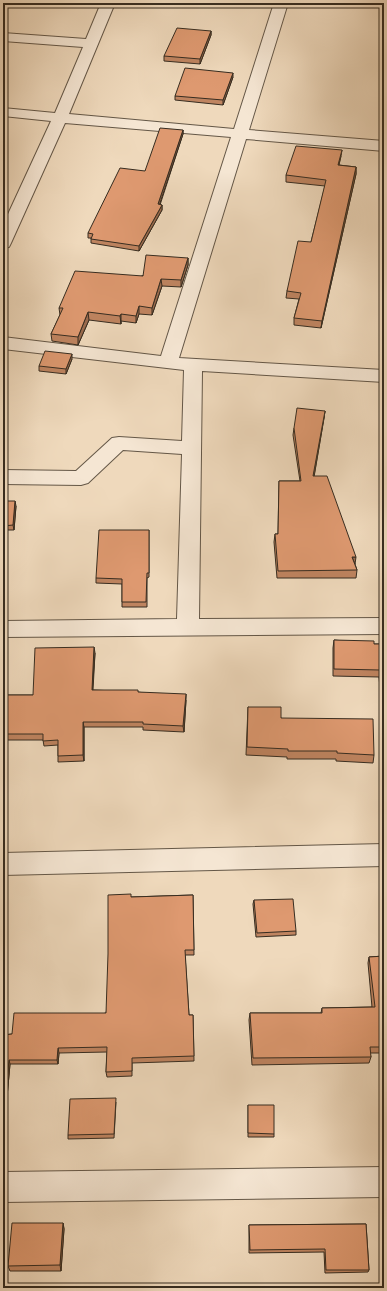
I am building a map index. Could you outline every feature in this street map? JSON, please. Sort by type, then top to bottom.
[{"type":"street","points":[[3,243],[60,118],[108,3]]},
{"type":"street","points":[[168,363],[281,3]]},
{"type":"street","points":[[3,37],[91,44]]},
{"type":"street","points":[[3,112],[384,146]]},
{"type":"street","points":[[3,343],[168,363],[384,376]]},
{"type":"street","points":[[188,627],[193,364]]},
{"type":"street","points":[[3,477],[80,478],[119,443],[192,448]]},
{"type":"street","points":[[3,629],[384,626]]},
{"type":"street","points":[[3,864],[384,855]]},
{"type":"street","points":[[3,1187],[384,1182]]},
{"type":"building","points":[[177,28],[211,31],[200,59],[164,56]]},
{"type":"building","points":[[185,68],[233,73],[223,100],[175,96]]},
{"type":"building","points":[[160,128],[183,130],[158,204],[162,205],[139,246],[91,239],[93,234],[88,233],[120,168],[145,171]]},
{"type":"building","points":[[296,146],[342,150],[338,165],[356,167],[322,321],[294,318],[301,293],[287,291],[298,241],[311,242],[326,180],[286,175]]},
{"type":"building","points":[[146,255],[188,258],[181,280],[161,279],[152,308],[139,306],[136,316],[121,314],[120,316],[88,312],[78,337],[51,334],[63,308],[59,308],[75,271],[143,276]]},
{"type":"building","points":[[45,351],[72,354],[66,369],[39,366]]},
{"type":"building","points":[[297,408],[325,411],[313,476],[327,476],[356,557],[352,557],[357,570],[278,571],[275,534],[278,534],[279,481],[301,481],[294,428]]},
{"type":"building","points":[[3,501],[15,501],[13,525],[3,526]]},
{"type":"building","points":[[99,530],[149,530],[149,573],[147,573],[146,602],[122,602],[122,579],[96,578]]},
{"type":"building","points":[[334,640],[374,641],[374,644],[384,644],[384,711],[380,670],[334,669]]},
{"type":"building","points":[[94,647],[92,690],[138,690],[138,692],[186,694],[183,726],[143,724],[143,722],[83,722],[83,755],[58,756],[58,740],[43,741],[43,734],[3,734],[3,695],[33,695],[35,648]]},
{"type":"building","points":[[248,707],[281,707],[281,718],[373,719],[374,755],[337,753],[337,751],[288,751],[288,749],[247,747]]},
{"type":"building","points":[[131,894],[131,897],[193,895],[194,950],[185,950],[189,1015],[193,1015],[194,1056],[132,1058],[132,1071],[106,1072],[107,1047],[58,1048],[57,1060],[9,1060],[3,1123],[3,1035],[12,1034],[14,1013],[106,1013],[108,895]]},
{"type":"building","points":[[293,899],[296,931],[257,933],[254,900]]},
{"type":"building","points":[[384,956],[384,1047],[370,1047],[371,1057],[253,1058],[250,1013],[322,1013],[322,1008],[375,1007],[369,957]]},
{"type":"building","points":[[116,1098],[114,1134],[68,1135],[70,1099]]},
{"type":"building","points":[[248,1105],[274,1105],[274,1134],[248,1133]]},
{"type":"building","points":[[12,1223],[63,1223],[60,1265],[8,1266]]},
{"type":"building","points":[[366,1224],[369,1270],[326,1270],[325,1249],[250,1250],[249,1225]]}]
